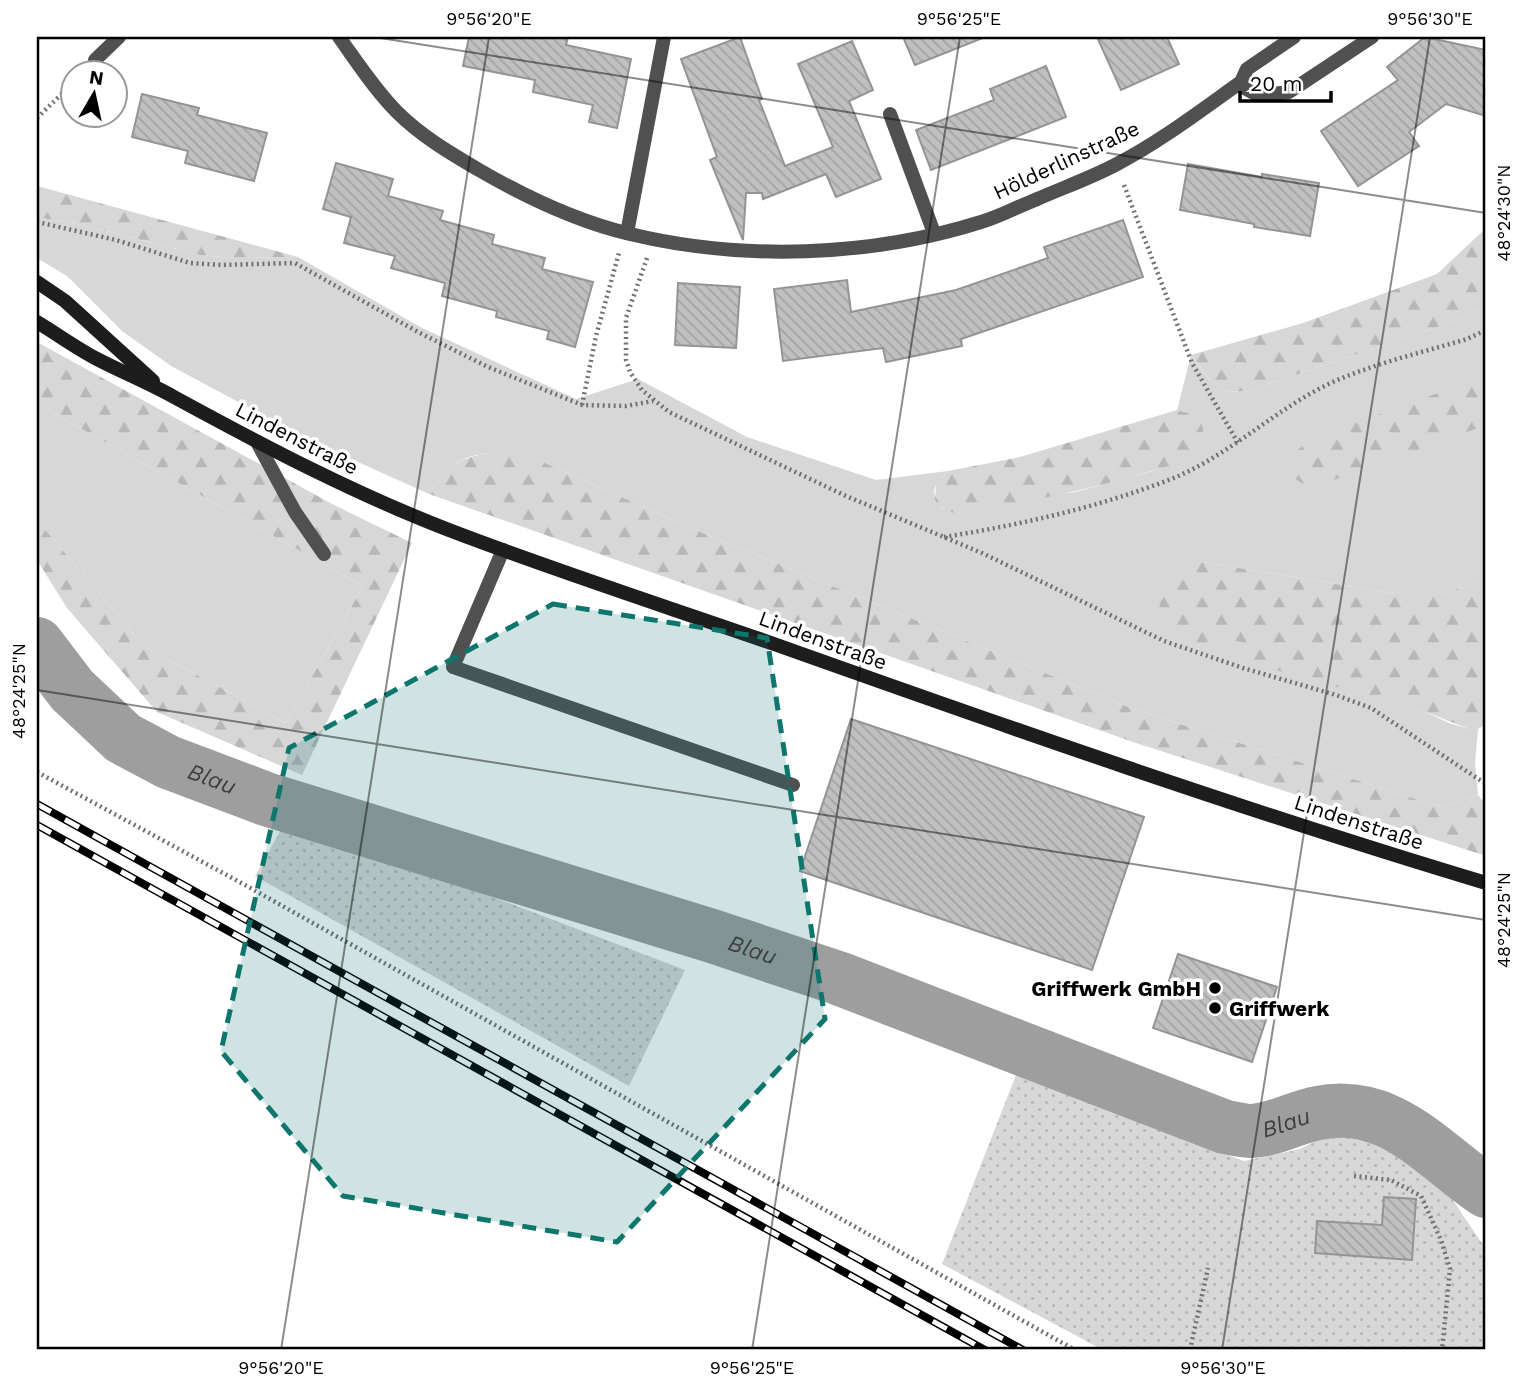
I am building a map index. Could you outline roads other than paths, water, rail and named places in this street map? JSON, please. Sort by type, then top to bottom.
[{"type":"street","points":[[95,60],[119,37]]},
{"type":"street","name":"Hölderlinstraße","points":[[339,37],[397,112],[439,146],[494,179],[549,206],[627,233],[655,239],[717,249],[778,252],[835,250],[981,222],[1116,165],[1160,139],[1241,82],[1247,69],[1294,37]]},
{"type":"street","points":[[627,233],[664,37]]},
{"type":"street","points":[[1241,82],[1243,87],[1254,93],[1265,95],[1289,92],[1372,37]]},
{"type":"street","points":[[890,114],[934,233]]},
{"type":"street","name":"Lindenstraße","points":[[37,282],[65,301],[164,391]]},
{"type":"street","name":"Lindenstraße","points":[[37,322],[94,357],[348,488],[503,550],[1081,754],[1486,883]]},
{"type":"street","points":[[257,442],[295,512],[324,554]]},
{"type":"street","points":[[503,550],[453,667],[793,785]]},
{"type":"waterway","name":"Blau","points":[[37,644],[72,690],[123,738],[168,762],[266,799],[712,936],[838,978],[1225,1127],[1251,1131],[1318,1113],[1344,1111],[1367,1114],[1409,1133],[1486,1191]]},
{"type":"railway","points":[[37,804],[1023,1350]]},
{"type":"railway","points":[[37,825],[985,1350]]},
{"type":"place","name":"Griffwerk GmbH","points":[[1215,988]]},
{"type":"place","name":"Griffwerk","points":[[1215,1008]]}]
